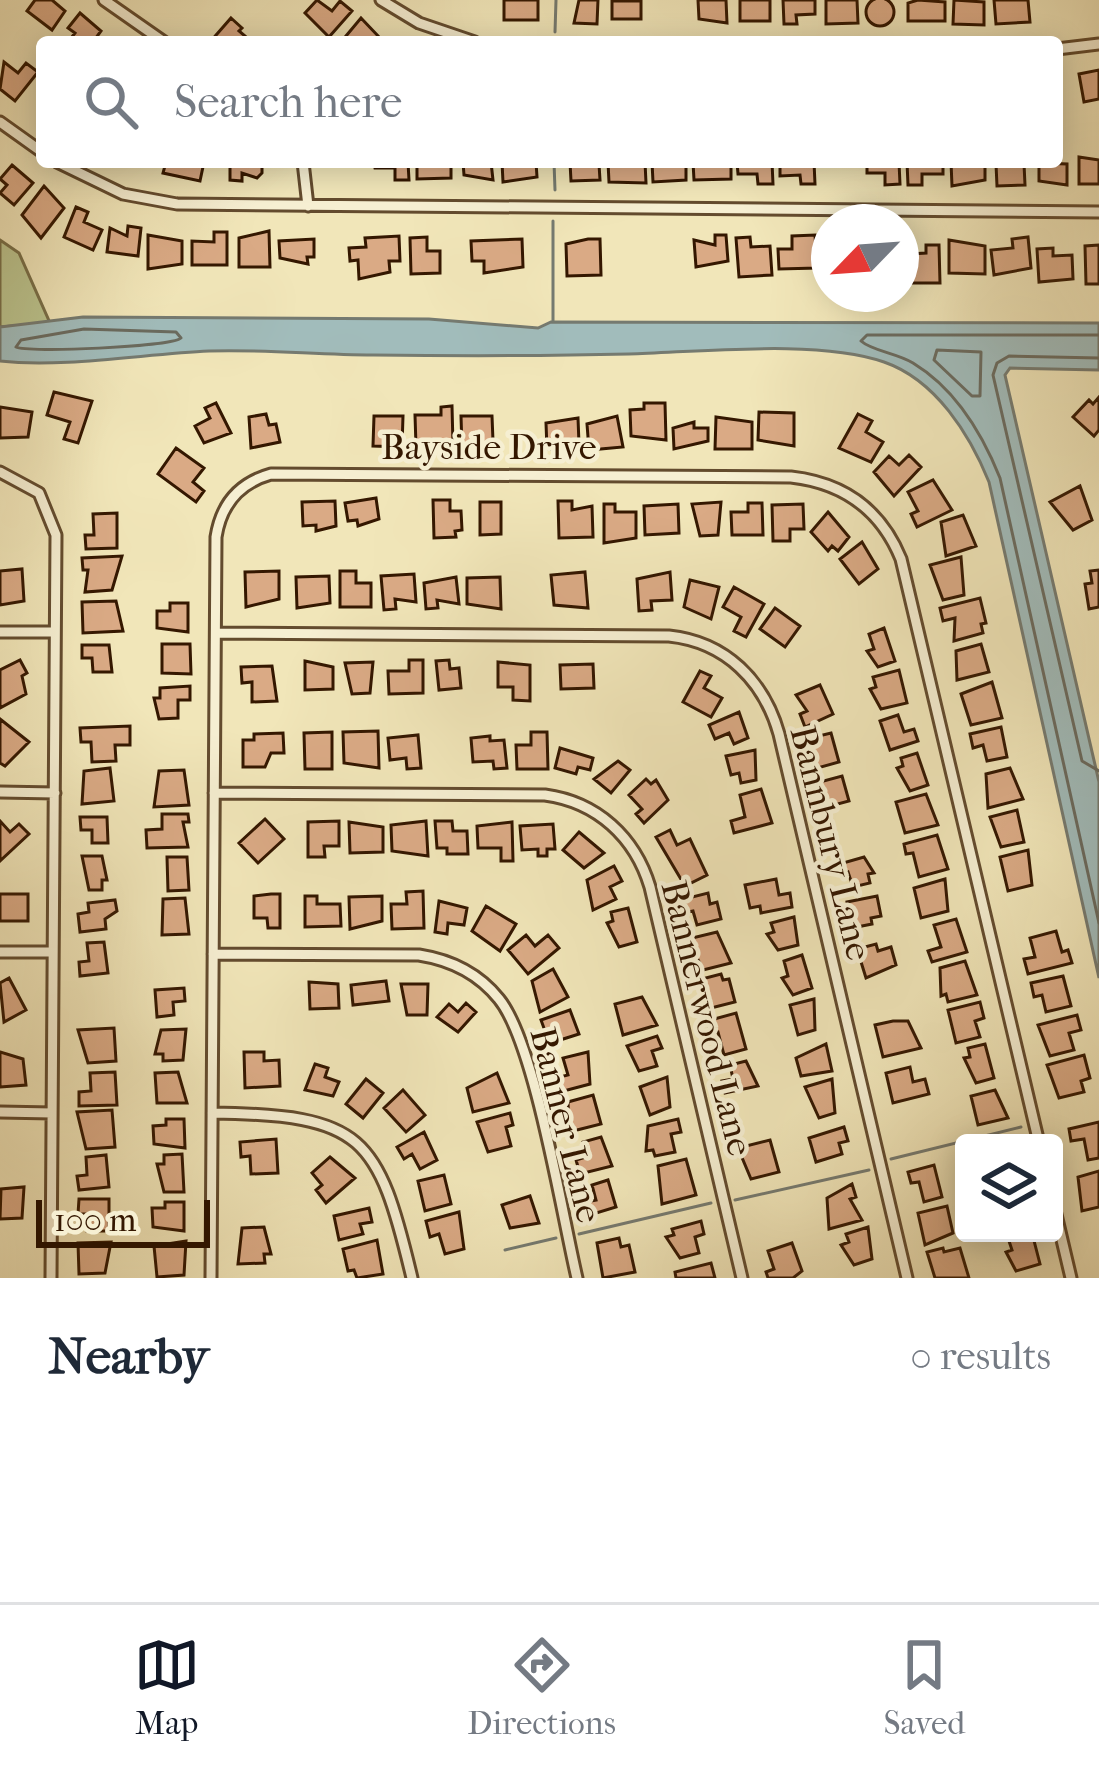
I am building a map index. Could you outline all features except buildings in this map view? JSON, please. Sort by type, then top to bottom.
[{"type":"street","points":[[104,0],[155,36]]},
{"type":"street","points":[[381,0],[419,23],[457,36]]},
{"type":"street","points":[[1063,48],[1099,44]]},
{"type":"street","points":[[0,122],[36,148]]},
{"type":"street","points":[[68,168],[98,185],[148,201],[1099,212]]},
{"type":"street","points":[[304,168],[308,206]]},
{"type":"street","points":[[0,472],[39,493],[54,521],[51,1278]]},
{"type":"street","name":"Bayside Drive","points":[[212,1278],[216,546],[222,513],[241,489],[271,474],[790,477],[815,479],[849,494],[880,521],[901,560],[1037,1134]]},
{"type":"street","points":[[0,632],[55,632]]},
{"type":"street","name":"Bannbury Lane","points":[[216,633],[669,636],[699,642],[740,667],[763,693],[779,734],[907,1278]]},
{"type":"street","points":[[0,792],[55,793]]},
{"type":"street","name":"Bannerwood Lane","points":[[214,793],[545,795],[583,806],[616,828],[647,878],[742,1278]]},
{"type":"street","points":[[0,952],[53,952]]},
{"type":"street","name":"Banner Lane","points":[[213,954],[419,955],[449,961],[485,985],[506,1009],[523,1047],[577,1278]]},
{"type":"street","points":[[0,1112],[52,1113]]},
{"type":"street","points":[[212,1114],[307,1117],[330,1125],[358,1144],[391,1190],[412,1278]]},
{"type":"street","points":[[1062,1242],[1071,1278]]},
{"type":"green space","points":[[0,240],[19,253],[50,323],[0,327]]},
{"type":"water","points":[[83,317],[429,319],[538,328],[551,322],[1099,323],[1099,370],[1010,368],[1005,375],[1099,782],[1099,978],[989,482],[949,411],[903,370],[857,355],[793,349],[501,356],[230,351],[77,362],[0,361],[0,327]]},
{"type":"waterway","points":[[555,32],[556,0]]},
{"type":"waterway","points":[[554,168],[555,190]]},
{"type":"waterway","points":[[553,221],[553,321]]},
{"type":"waterway","points":[[891,1159],[1021,1127]]},
{"type":"waterway","points":[[735,1200],[869,1170]]},
{"type":"waterway","points":[[579,1234],[711,1203]]},
{"type":"waterway","points":[[505,1250],[556,1238]]}]
